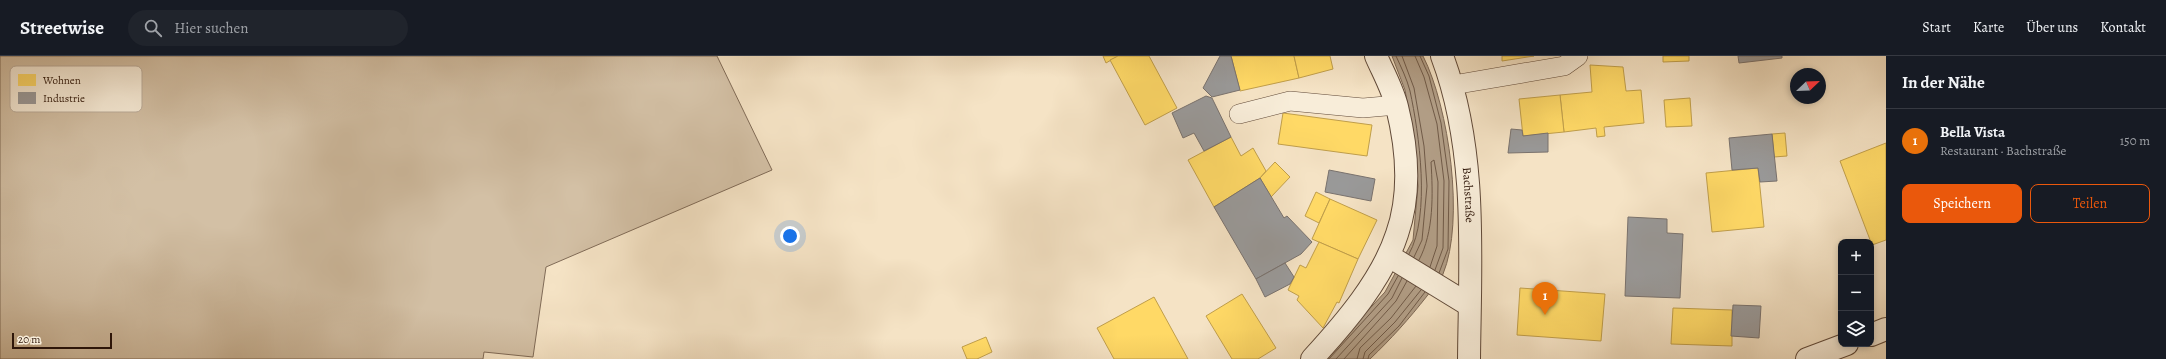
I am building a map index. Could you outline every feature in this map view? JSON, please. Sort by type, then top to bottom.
[{"type":"street","points":[[1312,359],[1332,338],[1392,258],[1398,232],[1404,198],[1406,169],[1403,134],[1397,105],[1376,56]]},
{"type":"street","name":"Bachstraße","points":[[1442,56],[1454,85],[1461,119],[1468,190],[1471,257],[1465,302],[1469,359]]},
{"type":"street","points":[[1392,258],[1465,302]]},
{"type":"street","points":[[1874,333],[1886,329]]},
{"type":"street","points":[[1808,359],[1839,347]]},
{"type":"lane","points":[[1454,85],[1564,66],[1578,56]]},
{"type":"lane","points":[[1239,114],[1290,101],[1363,108],[1397,105]]},
{"type":"shaded area","points":[[0,56],[717,56],[772,170],[546,267],[533,357],[484,352],[483,359],[0,359]]},
{"type":"water","points":[[1392,56],[1423,56],[1440,104],[1447,133],[1451,164],[1453,225],[1450,252],[1442,277],[1438,283],[1400,329],[1370,359],[1323,359],[1385,292],[1413,240],[1418,186],[1415,147],[1405,90]]},
{"type":"building: Wohnen","points":[[1103,56],[1118,56],[1106,63]]},
{"type":"building: Wohnen","points":[[1118,56],[1149,56],[1177,108],[1145,125],[1110,60]]},
{"type":"building: Wohnen","points":[[1231,56],[1294,56],[1299,78],[1240,91]]},
{"type":"building: Wohnen","points":[[1294,56],[1330,56],[1333,69],[1299,78]]},
{"type":"building: Wohnen","points":[[1502,56],[1534,56],[1502,61]]},
{"type":"building: Wohnen","points":[[1663,56],[1689,56],[1689,61],[1663,62]]},
{"type":"building: Wohnen","points":[[1590,65],[1623,67],[1626,91],[1641,90],[1644,123],[1604,127],[1605,136],[1597,137],[1596,128],[1564,132],[1560,95],[1592,92]]},
{"type":"building: Wohnen","points":[[1560,95],[1564,132],[1523,136],[1519,99]]},
{"type":"building: Wohnen","points":[[1690,98],[1692,126],[1666,127],[1664,100]]},
{"type":"building: Wohnen","points":[[1283,113],[1372,125],[1367,156],[1278,144]]},
{"type":"building: Wohnen","points":[[1785,133],[1787,156],[1774,157],[1772,134]]},
{"type":"building: Wohnen","points":[[1231,137],[1241,156],[1253,148],[1266,171],[1260,178],[1214,207],[1188,160]]},
{"type":"building: Wohnen","points":[[1886,143],[1886,240],[1874,244],[1874,239],[1870,239],[1840,161]]},
{"type":"building: Wohnen","points":[[1275,162],[1290,177],[1271,197],[1260,178]]},
{"type":"building: Wohnen","points":[[1758,168],[1764,227],[1712,232],[1706,173]]},
{"type":"building: Wohnen","points":[[1316,192],[1330,199],[1319,223],[1305,216]]},
{"type":"building: Wohnen","points":[[1330,199],[1377,220],[1358,259],[1312,239]]},
{"type":"building: Wohnen","points":[[1319,242],[1358,259],[1339,303],[1337,302],[1323,328],[1297,300],[1299,296],[1288,290],[1300,265],[1306,268]]},
{"type":"building: Wohnen","points":[[1520,288],[1605,294],[1601,341],[1517,335]]},
{"type":"building: Wohnen","points":[[1242,294],[1276,348],[1258,359],[1232,359],[1206,316]]},
{"type":"building: Wohnen","points":[[1154,297],[1188,359],[1114,359],[1097,328]]},
{"type":"building: Wohnen","points":[[1673,308],[1732,310],[1732,346],[1671,344]]},
{"type":"building: Wohnen","points":[[986,337],[992,352],[977,359],[967,359],[962,347]]},
{"type":"building: Industrie","points":[[1220,56],[1231,56],[1240,90],[1212,97],[1203,88]]},
{"type":"building: Industrie","points":[[1738,56],[1782,56],[1782,58],[1739,63]]},
{"type":"building: Industrie","points":[[1206,96],[1212,98],[1231,137],[1204,151],[1194,133],[1183,138],[1172,113]]},
{"type":"building: Industrie","points":[[1511,129],[1522,130],[1523,136],[1548,133],[1548,152],[1508,153]]},
{"type":"building: Industrie","points":[[1772,134],[1777,181],[1760,182],[1758,168],[1732,170],[1729,138]]},
{"type":"building: Industrie","points":[[1329,170],[1375,179],[1371,201],[1325,192]]},
{"type":"building: Industrie","points":[[1260,178],[1284,218],[1287,216],[1312,242],[1301,254],[1256,279],[1214,207]]},
{"type":"building: Industrie","points":[[1628,217],[1667,219],[1667,233],[1683,234],[1680,298],[1625,296]]},
{"type":"building: Industrie","points":[[1285,263],[1294,277],[1290,284],[1265,297],[1256,279]]},
{"type":"building: Industrie","points":[[1733,305],[1761,306],[1759,338],[1731,336]]},
{"type":"place","name":"Bella Vista","points":[[1545,315]]}]
